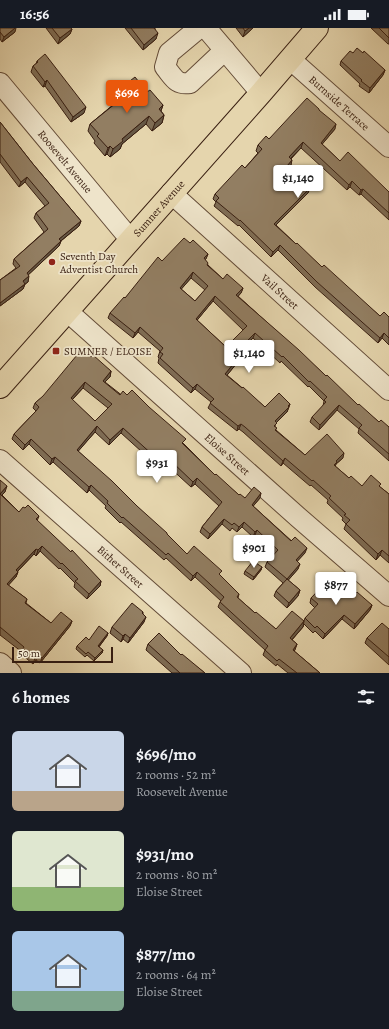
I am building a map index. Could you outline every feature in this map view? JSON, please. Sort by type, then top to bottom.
[{"type":"main road","name":"Sumner Avenue","points":[[1,385],[317,28]]},
{"type":"street","points":[[199,28],[169,53],[165,67],[177,82],[182,84],[190,83],[225,50]]},
{"type":"street","points":[[206,28],[261,93]]},
{"type":"street","name":"Burnside Terrace","points":[[290,59],[389,146]]},
{"type":"street","name":"Roosevelt Avenue","points":[[0,83],[130,239]]},
{"type":"street","name":"Vail Street","points":[[171,193],[389,390]]},
{"type":"street","name":"Eloise Street","points":[[67,311],[389,596]]},
{"type":"street","name":"Bither Street","points":[[0,460],[242,673]]},
{"type":"street","points":[[0,663],[11,673]]},
{"type":"building","points":[[0,28],[15,28],[4,37],[0,32]]},
{"type":"building","points":[[52,28],[71,28],[72,29],[60,38]]},
{"type":"building","points":[[131,28],[154,28],[158,33],[144,45]]},
{"type":"building","points":[[379,28],[389,28],[389,38]]},
{"type":"building","points":[[357,48],[363,53],[364,51],[385,70],[370,88],[341,61],[350,51],[353,53]]},
{"type":"building","points":[[45,54],[86,107],[73,117],[47,80],[45,82],[33,66]]},
{"type":"building","points":[[135,77],[147,92],[150,90],[163,105],[159,109],[164,115],[155,123],[149,116],[122,139],[123,141],[113,149],[110,146],[108,148],[97,136],[99,134],[90,124],[126,95],[121,88]]},
{"type":"building","points":[[307,98],[336,124],[321,143],[340,161],[348,152],[389,192],[389,213],[352,181],[349,185],[303,142],[289,157],[292,160],[287,166],[310,188],[274,224],[322,267],[324,265],[380,316],[384,312],[389,317],[389,338],[384,333],[380,338],[317,282],[280,245],[273,252],[240,220],[216,201],[219,198],[215,194],[242,165],[245,168],[262,149],[258,145],[266,136],[269,139]]},
{"type":"building","points":[[0,122],[81,221],[59,239],[61,241],[27,273],[29,276],[23,281],[25,284],[0,303],[0,280],[20,266],[14,259],[48,229],[36,213],[49,203],[27,177],[21,182],[0,154]]},
{"type":"building","points":[[184,238],[190,243],[193,240],[208,254],[204,258],[208,263],[207,265],[223,279],[227,274],[243,288],[236,295],[299,350],[326,376],[327,375],[358,405],[359,404],[379,422],[381,420],[389,427],[389,454],[359,428],[362,425],[339,405],[320,425],[312,417],[326,402],[324,400],[327,397],[310,381],[309,382],[283,356],[282,357],[255,333],[235,353],[239,357],[225,374],[242,388],[243,387],[265,407],[279,393],[290,404],[288,406],[289,407],[275,421],[277,423],[274,426],[277,428],[275,430],[305,455],[327,434],[344,453],[334,465],[349,478],[351,476],[362,486],[371,475],[381,484],[379,486],[389,494],[389,556],[382,550],[378,554],[346,524],[350,520],[344,515],[346,514],[329,498],[331,496],[313,480],[312,481],[285,458],[283,461],[241,424],[238,426],[210,403],[214,399],[197,384],[193,388],[160,358],[163,354],[160,352],[163,348],[140,327],[135,333],[110,313],[124,297],[125,298],[158,257],[162,261]],"holes":[[[193,272],[208,286],[195,301],[180,288]],[[215,296],[247,326],[226,347],[196,319]]]},
{"type":"building","points":[[82,349],[91,357],[93,355],[111,371],[103,381],[120,395],[123,391],[127,395],[132,390],[186,439],[182,443],[215,475],[216,474],[239,495],[240,494],[245,498],[254,487],[261,493],[252,505],[291,541],[295,537],[307,548],[296,560],[300,564],[287,579],[267,562],[278,550],[257,530],[255,532],[244,522],[239,527],[234,523],[232,525],[224,519],[210,534],[202,527],[222,502],[197,478],[193,482],[170,460],[165,466],[123,428],[110,440],[97,426],[77,450],[167,533],[187,554],[194,546],[222,571],[219,574],[239,594],[237,597],[276,629],[292,611],[304,621],[290,638],[297,644],[293,650],[320,673],[297,673],[279,659],[277,661],[265,650],[268,646],[220,602],[224,597],[197,572],[193,576],[168,553],[166,555],[123,517],[122,518],[107,503],[108,501],[91,485],[89,487],[55,457],[52,459],[31,439],[25,445],[14,434],[36,411],[39,407],[35,403],[43,396]],"holes":[[[85,382],[112,404],[95,421],[71,398]]]},
{"type":"building","points":[[0,480],[7,486],[0,494]]},
{"type":"building","points":[[0,494],[19,512],[23,507],[25,508],[28,505],[39,516],[36,519],[71,552],[72,550],[101,581],[89,594],[75,581],[78,579],[42,546],[38,550],[36,549],[16,570],[18,572],[7,584],[27,599],[25,603],[51,623],[61,612],[72,621],[42,658],[38,655],[35,658],[23,649],[24,647],[0,627]]},
{"type":"building","points":[[253,561],[262,567],[254,577],[245,571]]},
{"type":"building","points":[[333,575],[354,595],[357,592],[372,605],[355,624],[344,615],[325,634],[317,626],[315,628],[305,618],[318,604],[311,598]]},
{"type":"building","points":[[287,579],[300,590],[289,603],[276,591]]},
{"type":"building","points":[[132,603],[143,612],[142,613],[146,617],[130,638],[125,634],[123,636],[112,627]]},
{"type":"building","points":[[382,623],[389,629],[389,657],[367,638]]},
{"type":"building","points":[[99,626],[108,633],[98,646],[103,650],[95,658],[88,652],[86,654],[77,646],[86,637],[89,640]]},
{"type":"building","points":[[159,633],[181,655],[182,654],[205,673],[180,673],[148,644]]},
{"type":"place","name":"Seventh Day Adventist Church","points":[[52,262]]},
{"type":"place","name":"SUMNER / ELOISE","points":[[56,351]]}]
